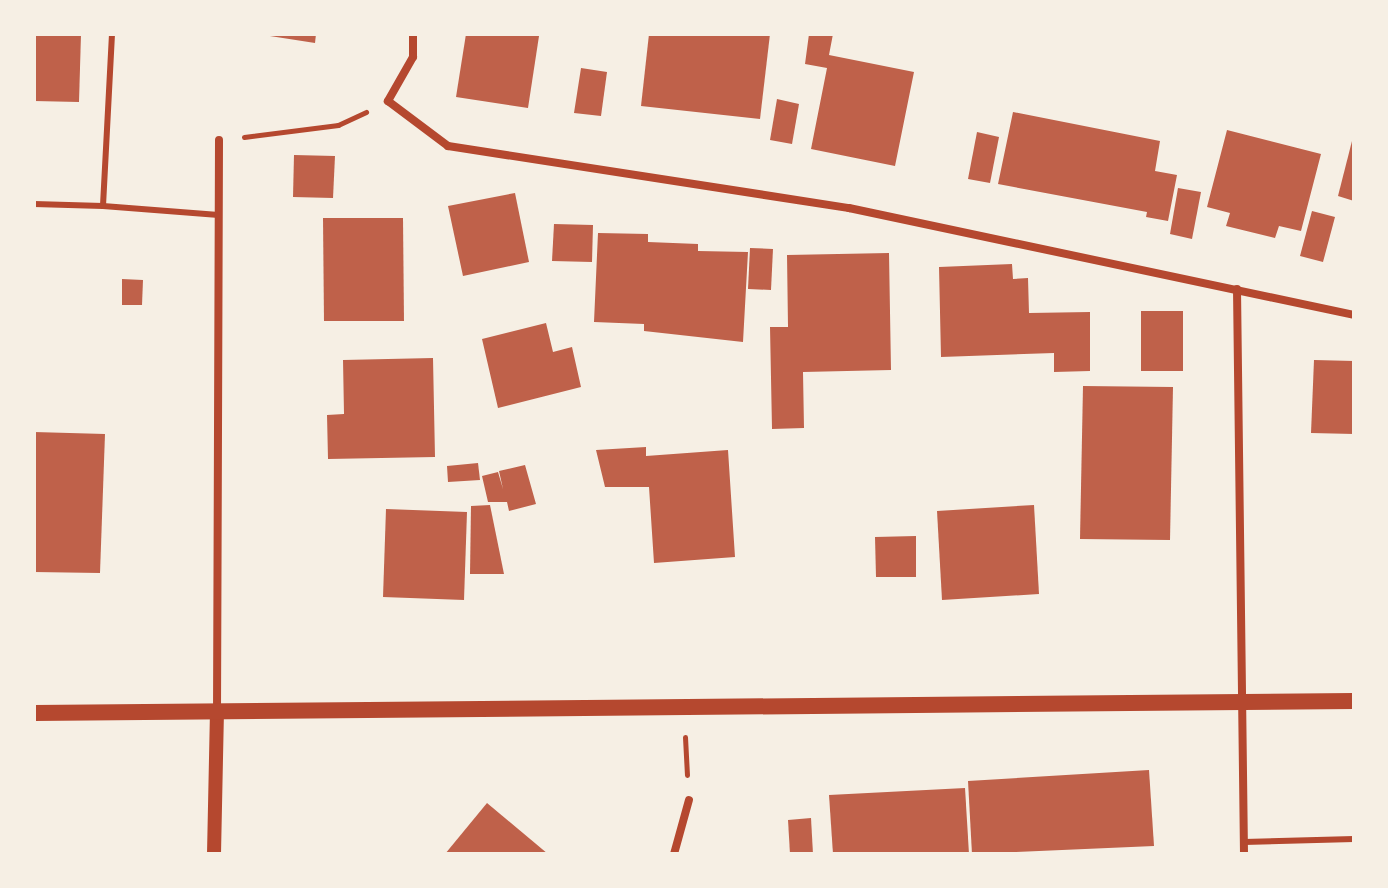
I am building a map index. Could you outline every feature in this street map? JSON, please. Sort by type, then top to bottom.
[{"type":"main road","points":[[34,713],[217,715],[1354,701]]},
{"type":"street","points":[[413,34],[413,57],[388,101],[448,146],[849,208],[1354,315]]},
{"type":"street","points":[[214,854],[219,140]]},
{"type":"street","points":[[1237,289],[1244,854]]},
{"type":"street","points":[[674,854],[689,800]]},
{"type":"lane","points":[[103,206],[112,34]]},
{"type":"lane","points":[[34,204],[219,215]]},
{"type":"lane","points":[[1244,842],[1354,839]]},
{"type":"path","points":[[219,140],[338,125],[388,101]]},
{"type":"path","points":[[684,709],[689,800]]},
{"type":"building","points":[[34,34],[81,34],[79,102],[34,101]]},
{"type":"building","points":[[257,34],[316,34],[315,43]]},
{"type":"building","points":[[466,34],[539,36],[528,108],[456,97]]},
{"type":"building","points":[[649,34],[770,34],[760,119],[641,106]]},
{"type":"building","points":[[809,34],[833,34],[829,55],[914,72],[895,166],[811,149],[827,68],[805,64]]},
{"type":"building","points":[[581,68],[607,72],[601,116],[574,113]]},
{"type":"building","points":[[777,99],[799,104],[792,144],[770,140]]},
{"type":"building","points":[[1013,112],[1160,141],[1155,171],[1177,175],[1168,221],[1146,217],[1147,212],[998,184]]},
{"type":"building","points":[[1227,130],[1321,154],[1301,231],[1279,226],[1275,238],[1226,226],[1230,213],[1207,207]]},
{"type":"building","points":[[977,132],[999,137],[990,183],[968,179]]},
{"type":"building","points":[[1354,137],[1354,201],[1338,196]]},
{"type":"building","points":[[294,155],[335,156],[333,198],[293,197]]},
{"type":"building","points":[[1178,188],[1201,192],[1192,239],[1170,234]]},
{"type":"building","points":[[515,193],[529,262],[463,276],[448,206]]},
{"type":"building","points":[[1312,211],[1335,217],[1323,262],[1300,256]]},
{"type":"building","points":[[323,218],[403,218],[404,321],[324,321]]},
{"type":"building","points":[[554,224],[593,225],[592,262],[552,261]]},
{"type":"building","points":[[598,233],[648,234],[648,242],[698,244],[698,251],[748,252],[743,342],[644,331],[644,324],[594,322]]},
{"type":"building","points":[[750,248],[773,249],[771,290],[748,289]]},
{"type":"building","points":[[889,253],[891,370],[803,372],[804,428],[772,429],[770,327],[788,327],[787,255]]},
{"type":"building","points":[[1012,264],[1013,279],[1028,278],[1029,313],[1090,312],[1090,371],[1054,372],[1054,353],[941,357],[939,267]]},
{"type":"building","points":[[122,279],[143,280],[142,305],[122,305]]},
{"type":"building","points":[[1141,311],[1183,311],[1183,371],[1141,371]]},
{"type":"building","points":[[546,323],[553,352],[572,347],[581,387],[498,408],[482,339]]},
{"type":"building","points":[[433,358],[435,457],[328,459],[327,415],[344,414],[343,360]]},
{"type":"building","points":[[1314,360],[1354,361],[1354,434],[1311,433]]},
{"type":"building","points":[[1083,386],[1173,387],[1170,540],[1080,539]]},
{"type":"building","points":[[34,432],[105,434],[100,573],[34,572]]},
{"type":"building","points":[[646,447],[646,456],[728,450],[735,557],[654,563],[649,487],[605,487],[596,450]]},
{"type":"building","points":[[478,463],[480,480],[448,482],[447,466]]},
{"type":"building","points":[[525,465],[536,504],[509,511],[507,502],[488,502],[482,476],[498,472],[503,489],[499,471]]},
{"type":"building","points":[[490,505],[504,574],[470,574],[471,506]]},
{"type":"building","points":[[1034,505],[1039,594],[942,600],[937,511]]},
{"type":"building","points":[[386,509],[467,512],[464,600],[383,597]]},
{"type":"building","points":[[916,536],[916,577],[876,577],[875,537]]},
{"type":"building","points":[[1149,770],[1154,846],[972,854],[968,781]]},
{"type":"building","points":[[965,788],[969,854],[833,854],[829,795]]},
{"type":"building","points":[[487,803],[548,854],[445,854]]},
{"type":"building","points":[[811,818],[813,854],[790,854],[788,820]]}]
